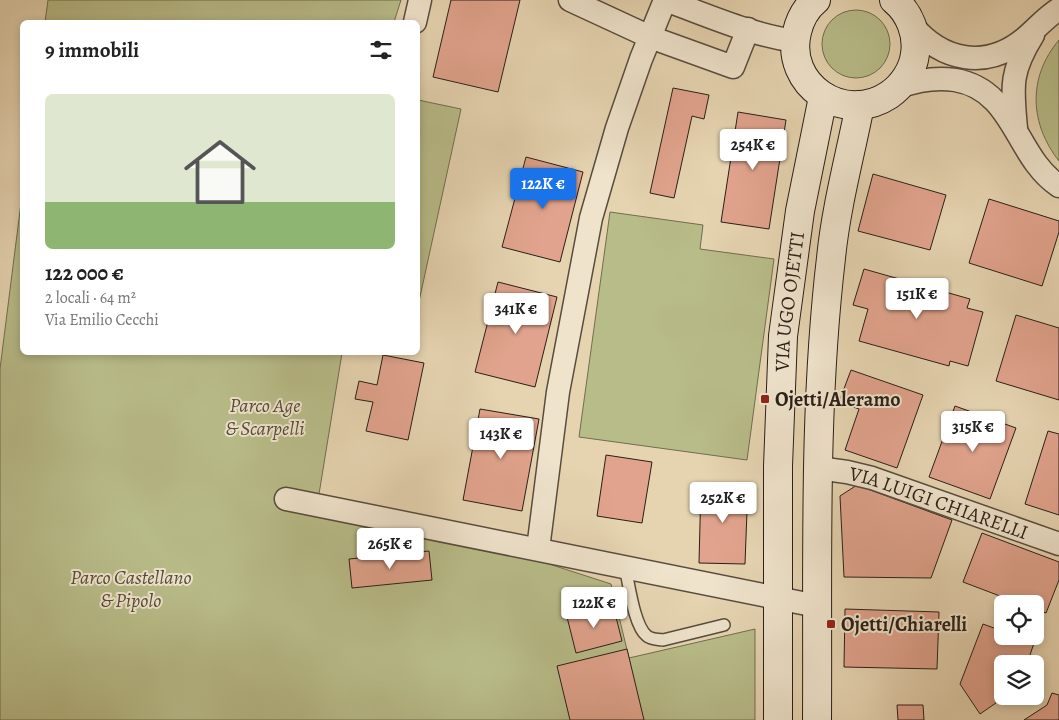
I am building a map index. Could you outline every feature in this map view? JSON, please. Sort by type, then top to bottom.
[{"type":"main road","points":[[816,0],[805,12],[795,41],[796,57],[802,74],[823,97],[842,104],[860,106],[881,100],[899,87],[909,72],[915,54],[915,41],[901,7]]},
{"type":"main road","name":"VIA UGO OJETTI","points":[[778,720],[778,457],[783,336],[800,211],[823,97]]},
{"type":"main road","name":"VIA UGO OJETTI","points":[[817,720],[818,468],[822,358],[831,257],[860,106]]},
{"type":"street","points":[[415,20],[420,0]]},
{"type":"street","points":[[570,0],[650,37],[733,67],[748,29]]},
{"type":"street","points":[[538,548],[558,392],[591,218],[617,128],[665,0],[748,29],[795,41]]},
{"type":"street","points":[[901,7],[925,39],[939,49],[973,58],[990,57],[1008,50],[1024,40],[1038,25],[1059,9]]},
{"type":"street","points":[[1016,130],[1012,90],[1016,70],[1022,52],[1038,25]]},
{"type":"street","points":[[899,87],[915,81],[933,78],[964,82],[976,86],[993,98],[1008,117],[1036,165],[1051,181],[1059,186]]},
{"type":"street","name":"VIA LUIGI CHIARELLI","points":[[818,468],[872,478],[1059,544]]},
{"type":"street","points":[[286,498],[817,606]]},
{"type":"lane","points":[[625,567],[637,616],[647,636],[663,640],[724,624]]},
{"type":"green space","points":[[48,0],[401,0],[395,20],[45,20]]},
{"type":"green space","points":[[856,10],[869,13],[880,20],[887,31],[890,44],[887,57],[880,68],[869,75],[856,78],[843,75],[832,68],[825,57],[822,44],[825,31],[832,20],[843,13]]},
{"type":"green space","points":[[1059,40],[1059,161],[1049,147],[1042,132],[1036,101],[1037,85],[1041,70]]},
{"type":"green space","points":[[420,100],[461,109],[420,297]]},
{"type":"green space","points":[[20,211],[20,355],[342,355],[319,494],[287,510],[546,563],[611,584],[629,658],[755,629],[755,720],[0,720],[0,369]]},
{"type":"green space","points":[[610,212],[703,225],[700,249],[774,259],[747,460],[579,437]]},
{"type":"building","points":[[451,0],[520,0],[498,92],[433,77]]},
{"type":"building","points":[[673,88],[709,95],[704,119],[692,116],[674,198],[650,193]]},
{"type":"building","points":[[738,112],[786,120],[769,229],[721,222]]},
{"type":"building","points":[[526,157],[583,172],[560,262],[502,247]]},
{"type":"building","points":[[873,174],[946,195],[930,250],[858,231]]},
{"type":"building","points":[[989,199],[1059,221],[1059,232],[1042,286],[969,263]]},
{"type":"building","points":[[864,269],[970,299],[967,308],[983,312],[968,366],[950,361],[949,366],[859,341],[868,309],[853,305]]},
{"type":"building","points":[[498,282],[557,297],[535,387],[475,372]]},
{"type":"building","points":[[1016,315],[1059,328],[1059,400],[996,381]]},
{"type":"building","points":[[383,355],[424,363],[408,440],[366,431],[373,402],[355,399],[359,381],[377,385]]},
{"type":"building","points":[[851,370],[923,395],[897,468],[845,450],[859,409],[839,402]]},
{"type":"building","points":[[955,406],[1016,428],[990,499],[929,477]]},
{"type":"building","points":[[480,409],[539,419],[522,511],[463,500]]},
{"type":"building","points":[[1048,431],[1059,434],[1059,515],[1025,504]]},
{"type":"building","points":[[606,455],[652,462],[642,523],[597,516]]},
{"type":"building","points":[[701,484],[748,485],[745,564],[699,563]]},
{"type":"building","points":[[857,485],[952,520],[931,578],[844,577],[840,496]]},
{"type":"building","points":[[982,533],[1059,562],[1059,580],[1046,613],[1044,612],[1044,595],[997,595],[963,582]]},
{"type":"building","points":[[429,551],[432,580],[352,588],[349,559]]},
{"type":"building","points":[[613,605],[622,641],[576,653],[567,617]]},
{"type":"building","points":[[845,609],[939,612],[937,669],[844,667]]},
{"type":"building","points":[[983,624],[994,628],[994,645],[1033,645],[1030,655],[994,655],[994,704],[980,714],[960,684]]},
{"type":"building","points":[[627,649],[644,720],[570,720],[557,666]]},
{"type":"building","points":[[1052,693],[1059,695],[1059,720],[1024,720],[1047,705]]},
{"type":"building","points":[[897,705],[923,705],[924,720],[898,720]]},
{"type":"place","name":"Ojetti/Aleramo","points":[[765,399]]},
{"type":"place","name":"Ojetti/Chiarelli","points":[[831,624]]},
{"type":"park label","name":"Parco Age & Scarpelli","points":[[265,416]]},
{"type":"park label","name":"Parco Castellano & Pipolo","points":[[131,588]]}]
